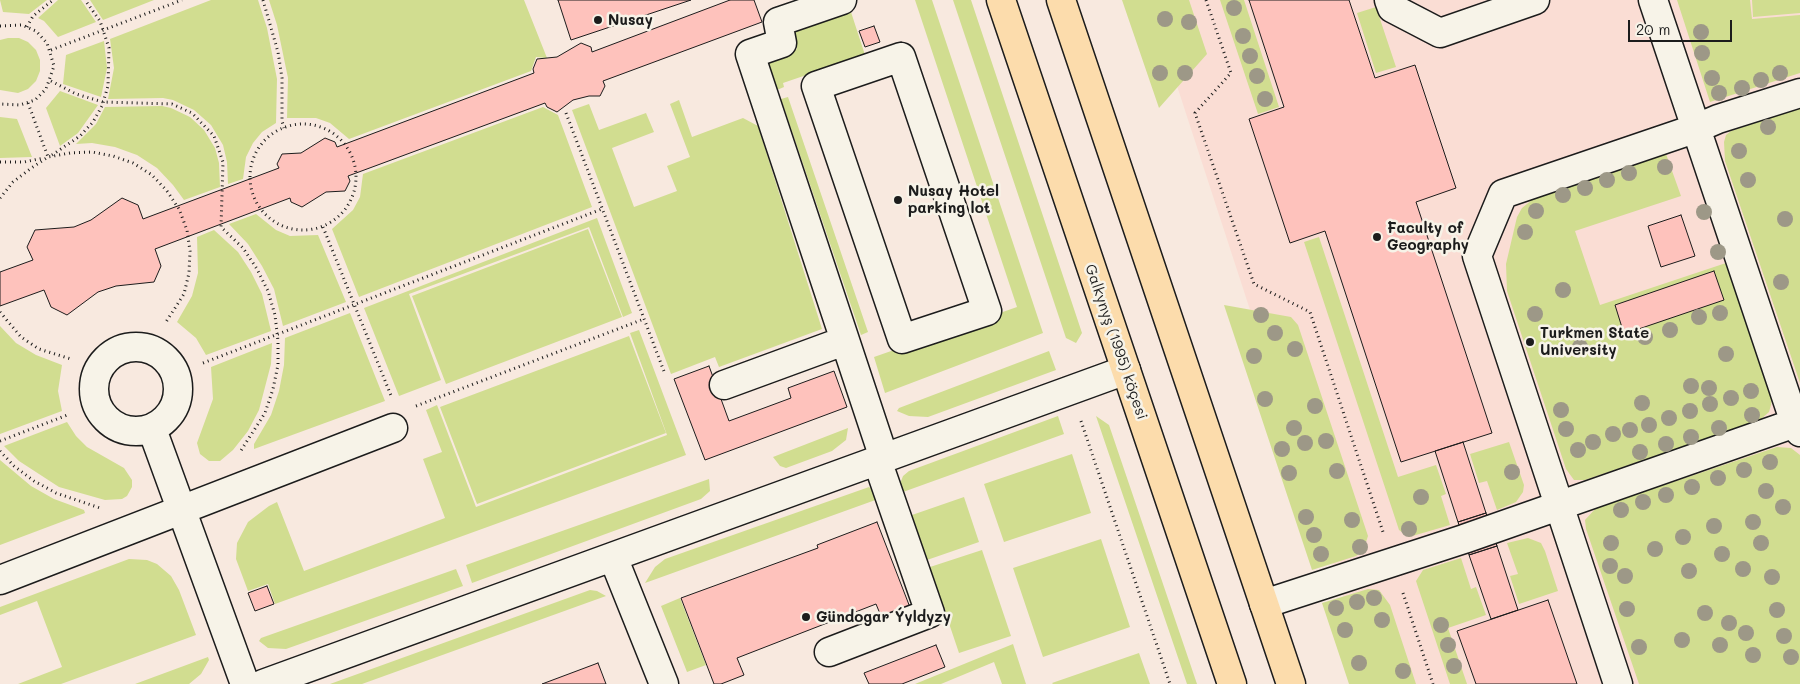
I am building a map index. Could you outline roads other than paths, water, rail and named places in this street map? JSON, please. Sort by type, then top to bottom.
[{"type":"main road","name":"Galkynyş (1995) köçesi","points":[[1001,0],[1232,684]]},
{"type":"main road","points":[[1061,0],[1292,684]]},
{"type":"street","points":[[829,652],[930,613],[844,340],[750,54],[782,43],[778,22],[842,0]]},
{"type":"street","points":[[1390,0],[1392,8],[1440,33],[1535,0]]},
{"type":"street","points":[[1264,604],[1559,505],[1798,428],[1654,0]]},
{"type":"street","points":[[901,57],[987,311],[902,339],[816,86],[901,57]]},
{"type":"street","points":[[1618,684],[1477,256],[1503,194],[1718,119],[1800,93]]},
{"type":"street","points":[[724,385],[844,340]]},
{"type":"street","points":[[263,684],[1126,370]]},
{"type":"street","points":[[0,580],[181,510],[395,420]]},
{"type":"street","points":[[152,429],[245,684]]},
{"type":"street","points":[[614,557],[664,684]]},
{"type":"place","name":"Nusay","points":[[598,20]]},
{"type":"place","name":"Nusay Hotel parking lot","points":[[898,200]]},
{"type":"place","name":"Faculty of Geography","points":[[1377,237]]},
{"type":"place","name":"Turkmen State University","points":[[1530,342]]},
{"type":"place","name":"Gündogar Ýyldyzy","points":[[806,617]]}]
